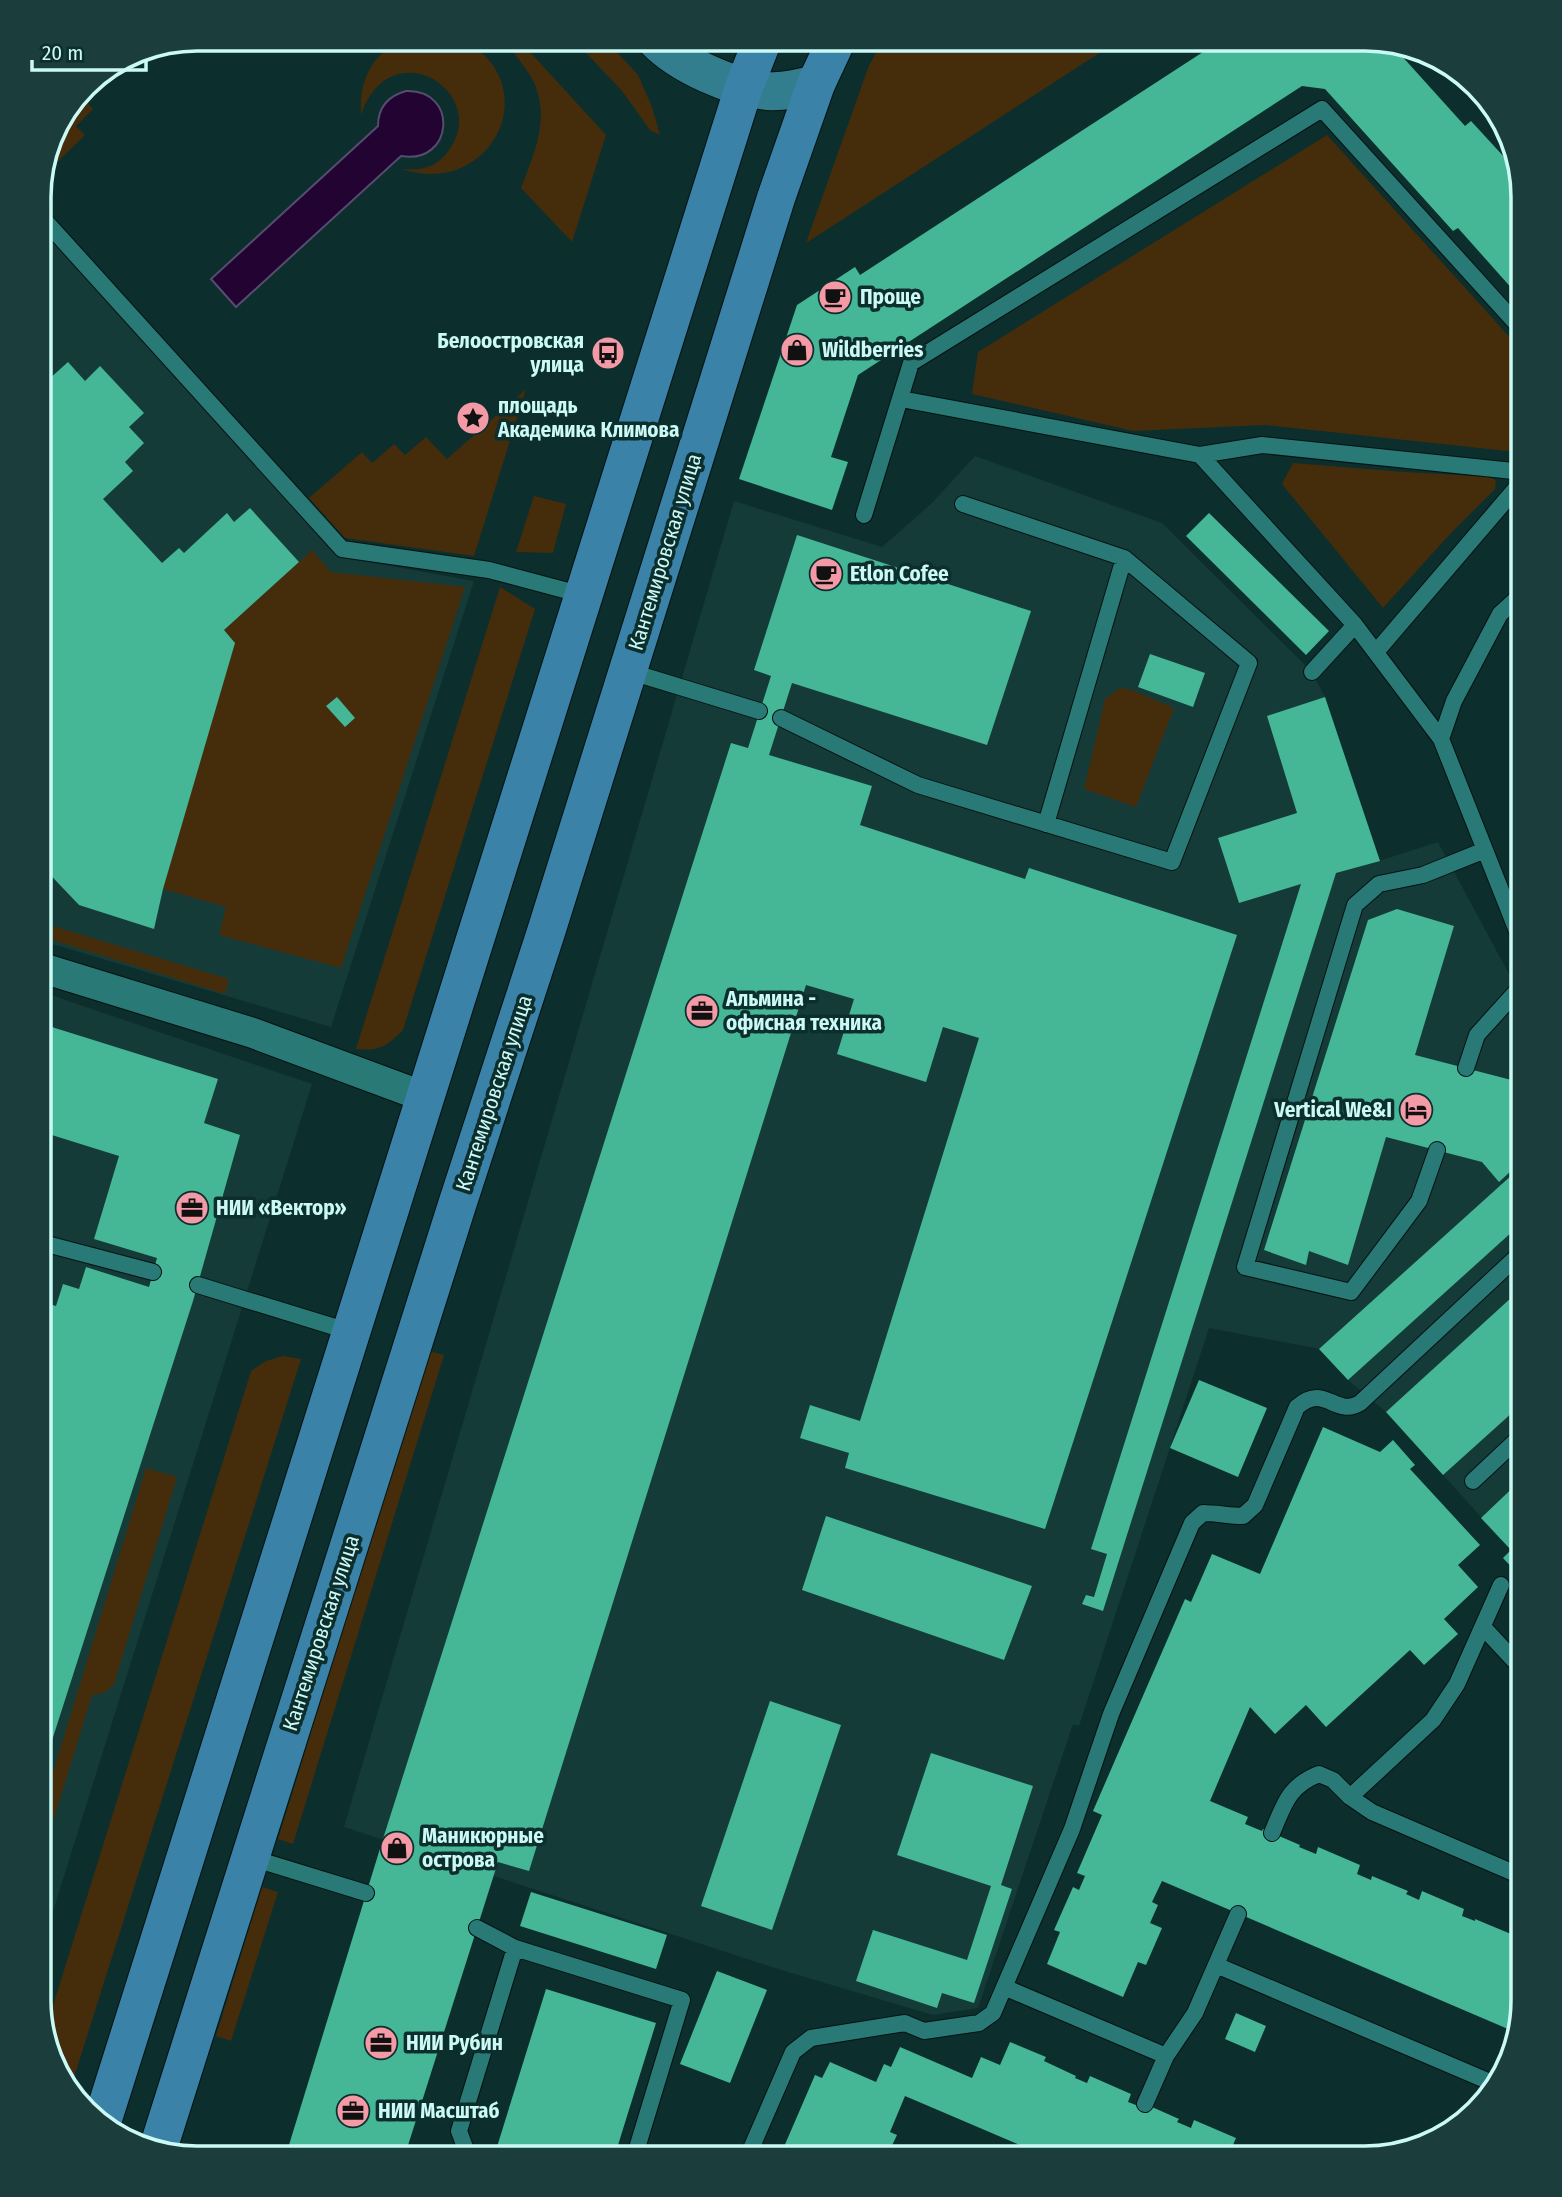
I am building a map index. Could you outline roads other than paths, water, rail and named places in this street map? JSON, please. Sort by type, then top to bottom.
[{"type":"main road","points":[[667,51],[689,66],[744,87],[768,91],[793,90],[816,84]]},
{"type":"main road","points":[[105,2113],[583,595],[744,87],[758,51]]},
{"type":"main road","name":"Кантемировская улица","points":[[161,2141],[249,1857],[546,932],[776,198],[816,84],[831,51]]},
{"type":"street","points":[[51,971],[253,1033],[425,1097]]},
{"type":"lane","points":[[864,515],[911,363],[1322,108],[1511,317]]},
{"type":"lane","points":[[51,227],[342,549],[489,570],[583,595]]},
{"type":"lane","points":[[901,399],[1200,455],[1262,445],[1511,471]]},
{"type":"lane","points":[[1200,455],[1355,625],[1441,739],[1511,914]]},
{"type":"lane","points":[[1376,652],[1511,496]]},
{"type":"lane","points":[[781,718],[918,785],[1172,862],[1249,663],[1124,558],[963,504]]},
{"type":"lane","points":[[1045,824],[1124,558]]},
{"type":"lane","points":[[1441,739],[1454,701],[1500,614],[1511,604]]},
{"type":"lane","points":[[1312,672],[1355,625]]},
{"type":"lane","points":[[628,671],[759,711]]},
{"type":"lane","points":[[1437,1150],[1419,1201],[1351,1292],[1245,1266],[1355,905],[1379,884],[1423,875],[1485,850]]},
{"type":"lane","points":[[1465,1068],[1477,1035],[1511,998]]},
{"type":"lane","points":[[51,1245],[153,1272]]},
{"type":"lane","points":[[752,2146],[793,2052],[811,2038],[905,2023],[924,2031],[979,2023],[993,2013],[1072,1829],[1111,1714],[1192,1523],[1203,1513],[1243,1516],[1255,1505],[1297,1407],[1307,1398],[1321,1397],[1344,1407],[1352,1408],[1360,1403],[1511,1263]]},
{"type":"lane","points":[[198,1285],[351,1332]]},
{"type":"lane","points":[[1473,1481],[1511,1446]]},
{"type":"lane","points":[[1350,1797],[1433,1720],[1457,1684],[1501,1585]]},
{"type":"lane","points":[[1483,1627],[1511,1657]]},
{"type":"lane","points":[[1272,1833],[1288,1794],[1305,1780],[1319,1774],[1333,1780],[1350,1797],[1373,1812],[1511,1871]]},
{"type":"lane","points":[[249,1857],[366,1894]]},
{"type":"lane","points":[[1145,2104],[1166,2056],[1195,2013],[1238,1913]]},
{"type":"lane","points":[[477,1928],[515,1948],[682,2000],[638,2146]]},
{"type":"lane","points":[[464,2146],[458,2131],[515,1948]]},
{"type":"lane","points":[[1216,1965],[1487,2081]]},
{"type":"lane","points":[[1004,1987],[1166,2056]]},
{"type":"place","name":"Проще","points":[[835,297]]},
{"type":"place","name":"Wildberries","points":[[797,350]]},
{"type":"place","name":"Белоостровская улица","points":[[608,353]]},
{"type":"place","name":"площадь Академика Климова","points":[[473,418]]},
{"type":"place","name":"Etlon Cofee","points":[[826,574]]},
{"type":"place","name":"Альмина - офисная техника","points":[[702,1011]]},
{"type":"place","name":"Vertical We&I","points":[[1416,1110]]},
{"type":"place","name":"НИИ «Вектор»","points":[[192,1208]]},
{"type":"place","name":"Маникюрные острова","points":[[397,1848]]},
{"type":"place","name":"НИИ Рубин","points":[[381,2043]]},
{"type":"place","name":"НИИ Масштаб","points":[[353,2111]]}]
